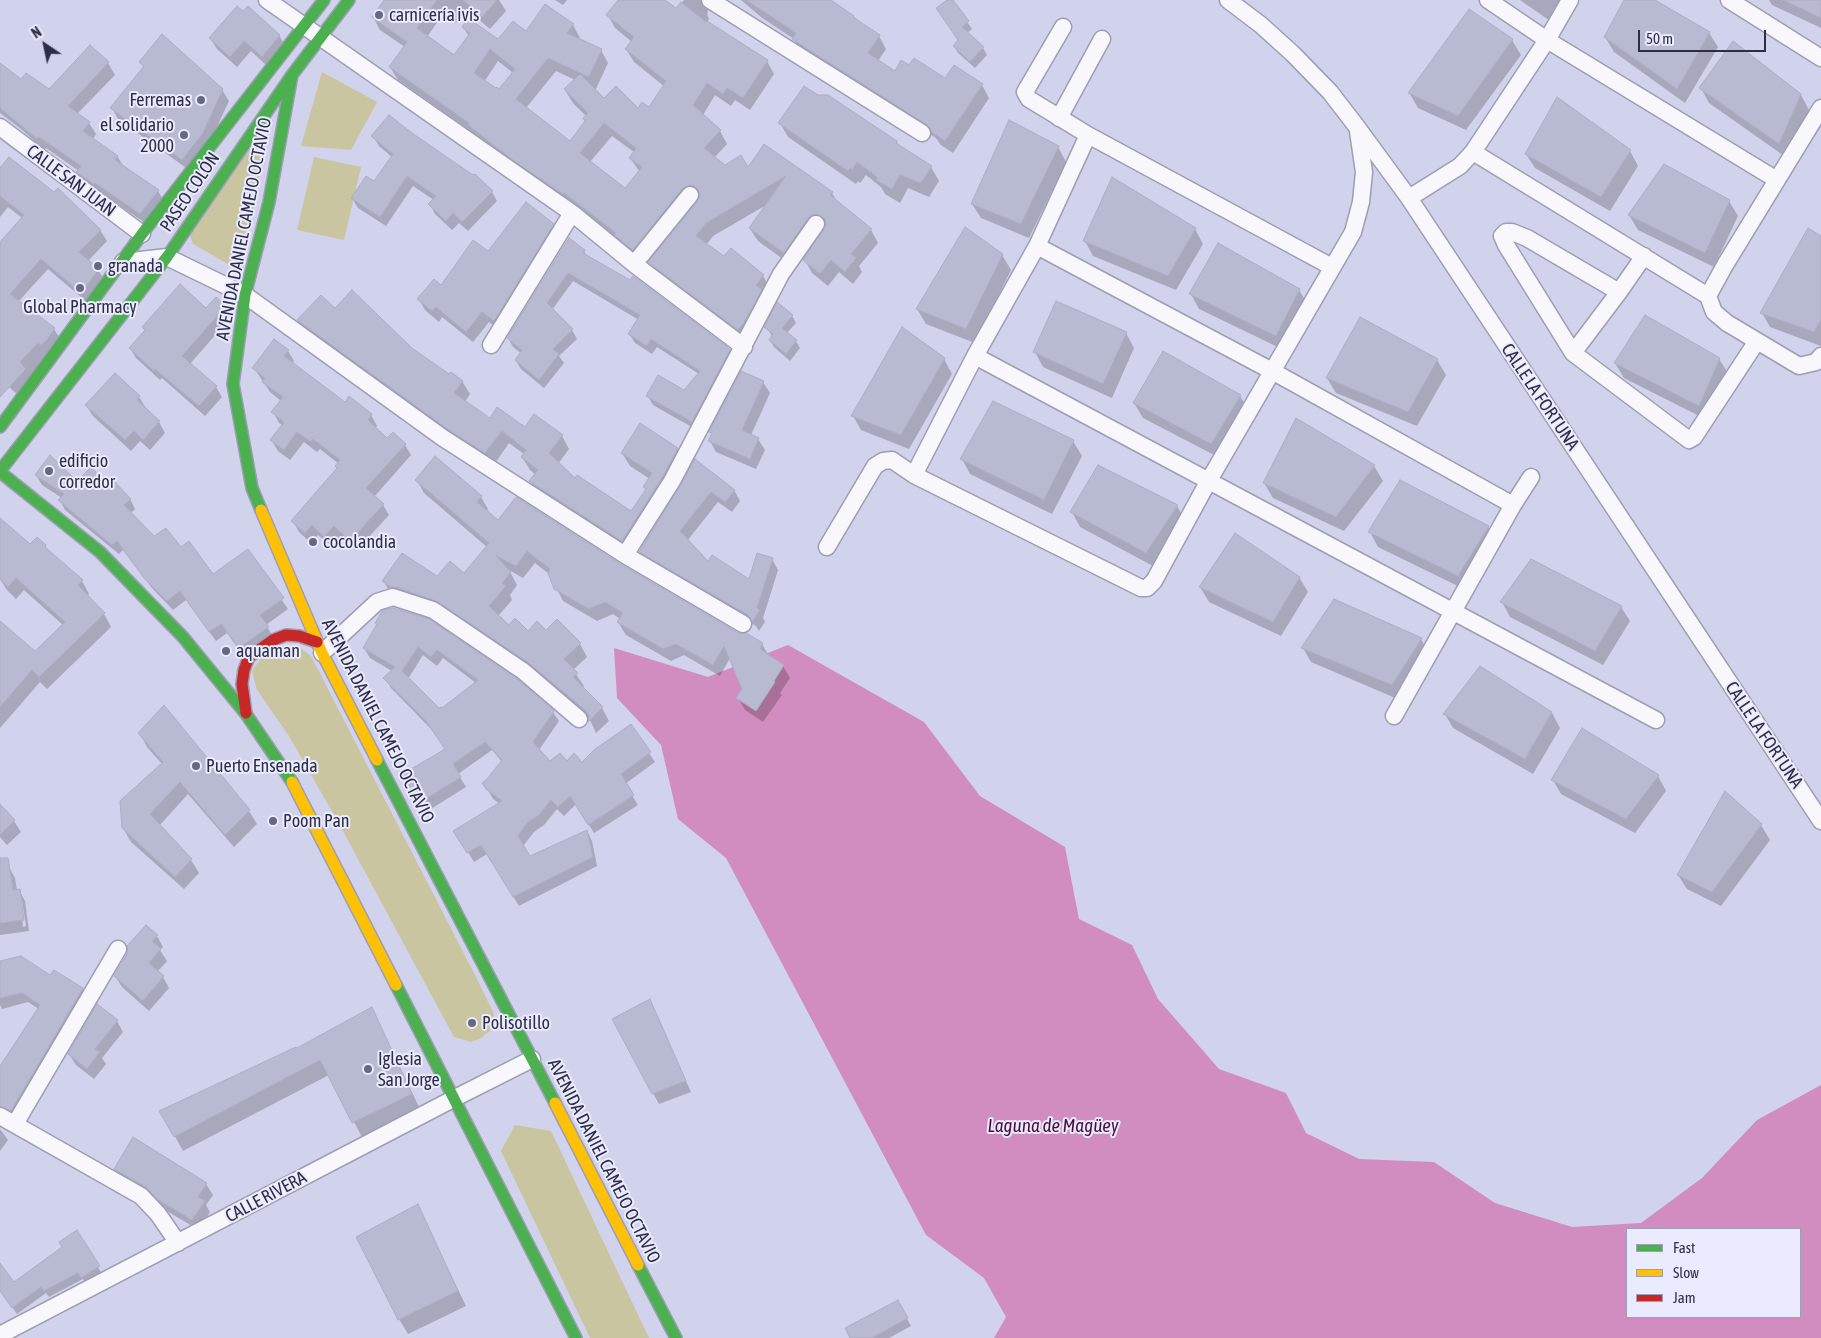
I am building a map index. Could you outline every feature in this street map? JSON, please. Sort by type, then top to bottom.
[{"type":"main road","name":"PASEO COLÓN","points":[[0,427],[142,234],[324,0]]},
{"type":"main road","name":"PASEO COLÓN","points":[[0,472],[167,258],[292,75],[349,0]]},
{"type":"main road","name":"AVENIDA DANIEL CAMEJO OCTAVIO","points":[[292,75],[269,202],[245,295],[233,384],[252,488],[319,648],[676,1338]]},
{"type":"main road","points":[[0,472],[100,552],[183,638],[246,714],[291,780],[576,1338]]},
{"type":"main road","points":[[246,714],[242,684],[244,670],[249,657],[273,640],[286,635],[299,636],[319,648]]},
{"type":"street","points":[[267,0],[572,213],[634,264],[744,347]]},
{"type":"street","points":[[710,0],[922,133]]},
{"type":"street","name":"CALLE LA FORTUNA","points":[[1228,0],[1261,25],[1293,54],[1330,92],[1357,127],[1408,198],[1821,821]]},
{"type":"street","points":[[1488,0],[1547,40],[1777,180]]},
{"type":"street","points":[[1408,198],[1460,166],[1473,152],[1547,40],[1570,0]]},
{"type":"street","points":[[1729,0],[1821,58]]},
{"type":"street","points":[[1063,27],[1025,92],[1033,102],[1088,135],[1332,267]]},
{"type":"street","points":[[1059,118],[1102,39]]},
{"type":"street","points":[[1708,296],[1724,265],[1821,108]]},
{"type":"street","name":"CALLE SAN JUAN","points":[[0,127],[142,234]]},
{"type":"street","points":[[827,547],[875,466],[883,461],[892,460],[914,474],[1141,588],[1147,588],[1154,581],[1208,482],[1353,232],[1362,202],[1364,172],[1357,127]]},
{"type":"street","points":[[914,474],[975,356],[1037,246],[1088,135]]},
{"type":"street","points":[[1473,152],[1708,296],[1714,312],[1727,323],[1799,366],[1816,362],[1821,356]]},
{"type":"street","points":[[634,264],[690,195]]},
{"type":"street","points":[[491,345],[572,213]]},
{"type":"street","points":[[625,555],[672,482],[781,274],[816,224]]},
{"type":"street","points":[[1619,292],[1527,238],[1512,232],[1506,232],[1502,236],[1573,353],[1689,440],[1694,437],[1757,341]]},
{"type":"street","points":[[1037,246],[1272,371],[1513,506]]},
{"type":"street","points":[[1573,353],[1644,256]]},
{"type":"street","points":[[123,262],[167,258],[245,295],[443,438],[625,555],[743,624]]},
{"type":"street","points":[[975,356],[1656,720]]},
{"type":"street","points":[[1394,716],[1513,506],[1532,477]]},
{"type":"street","points":[[319,648],[377,602],[393,597],[433,610],[523,671],[579,719]]},
{"type":"street","points":[[15,1124],[118,949]]},
{"type":"street","name":"CALLE RIVERA","points":[[0,1335],[453,1098],[532,1059]]},
{"type":"street","points":[[0,1116],[141,1196],[158,1214],[178,1243]]},
{"type":"shaded area","points":[[322,72],[377,102],[351,150],[301,146]]},
{"type":"shaded area","points":[[260,136],[267,138],[240,271],[193,244],[188,229]]},
{"type":"shaded area","points":[[314,157],[361,167],[344,240],[297,230]]},
{"type":"shaded area","points":[[269,647],[299,647],[311,656],[494,1014],[490,1031],[481,1038],[471,1042],[454,1037],[338,822],[289,736],[257,690],[252,671]]},
{"type":"shaded area","points":[[515,1125],[551,1131],[649,1338],[590,1338],[501,1151]]},
{"type":"water","name":"Laguna de Magüey","points":[[788,645],[924,722],[980,796],[1065,847],[1079,919],[1132,945],[1158,999],[1219,1069],[1286,1093],[1306,1133],[1359,1159],[1434,1162],[1495,1203],[1572,1227],[1641,1223],[1702,1178],[1757,1120],[1821,1085],[1821,1338],[994,1338],[1006,1317],[984,1278],[926,1235],[726,858],[678,819],[661,745],[617,698],[614,648],[708,677]]},
{"type":"building","points":[[384,0],[437,0],[417,28],[454,55],[470,33],[462,27],[468,18],[498,39],[513,21],[526,31],[545,4],[574,24],[567,33],[602,49],[589,77],[548,58],[516,99],[570,141],[585,121],[583,118],[588,113],[564,89],[580,74],[604,98],[616,86],[638,108],[642,102],[649,107],[666,81],[625,49],[634,37],[606,15],[618,0],[665,0],[676,8],[681,2],[706,22],[768,60],[743,98],[727,88],[723,94],[707,83],[693,105],[721,130],[704,148],[725,165],[741,155],[748,167],[764,144],[833,192],[830,195],[872,229],[851,254],[856,258],[845,272],[831,260],[820,274],[803,260],[826,225],[825,219],[817,214],[808,218],[784,253],[749,228],[786,176],[706,223],[696,236],[724,256],[731,248],[764,275],[756,285],[762,290],[738,330],[648,262],[698,201],[700,196],[697,188],[691,185],[682,189],[633,250],[614,235],[616,233],[564,193],[514,161],[468,125],[469,123],[389,67],[407,42],[372,17]],"holes":[[[490,49],[515,69],[499,89],[474,73]],[[604,123],[636,148],[629,158],[642,167],[625,188],[580,153]]]},
{"type":"building","points":[[463,0],[497,0],[482,17]]},
{"type":"building","points":[[746,0],[831,0],[880,35],[868,53],[895,71],[901,60],[909,65],[914,58],[945,78],[954,65],[983,84],[945,141],[932,132],[927,125],[792,39],[796,33]]},
{"type":"building","points":[[947,0],[953,0],[969,21],[962,27],[984,47],[970,62],[953,46],[958,40],[936,8]]},
{"type":"building","points":[[1624,0],[1655,0],[1710,32],[1677,89],[1604,37]]},
{"type":"building","points":[[1783,0],[1821,0],[1821,18]]},
{"type":"building","points":[[237,6],[243,11],[248,6],[280,35],[262,57],[244,41],[230,57],[209,38]]},
{"type":"building","points":[[1469,9],[1513,39],[1458,116],[1408,93]]},
{"type":"building","points":[[162,34],[223,89],[203,133],[182,160],[110,108],[144,66],[139,62]]},
{"type":"building","points":[[1733,41],[1801,94],[1779,144],[1699,88]]},
{"type":"building","points":[[90,45],[109,62],[68,106],[90,122],[83,131],[118,156],[115,160],[159,190],[140,214],[76,172],[81,166],[39,137],[37,139],[0,108],[0,63],[21,79],[26,73],[49,89]]},
{"type":"building","points":[[804,86],[818,95],[828,95],[932,166],[921,183],[900,175],[892,189],[876,180],[877,177],[857,162],[852,170],[850,168],[848,171],[778,123]]},
{"type":"building","points":[[1557,97],[1631,150],[1601,197],[1525,154]]},
{"type":"building","points":[[389,115],[473,175],[475,174],[493,191],[462,222],[453,213],[446,221],[428,204],[436,196],[407,176],[380,217],[351,198],[366,176],[374,181],[393,154],[371,136]]},
{"type":"building","points":[[1009,120],[1059,146],[1021,224],[971,204]]},
{"type":"building","points":[[9,157],[54,192],[58,188],[101,230],[79,252],[99,269],[81,293],[41,259],[10,294],[55,328],[47,340],[41,345],[38,343],[20,362],[26,369],[0,397],[0,242],[24,215],[0,196],[0,168]]},
{"type":"building","points":[[1664,164],[1730,200],[1705,253],[1628,215]]},
{"type":"building","points":[[1112,177],[1196,228],[1168,276],[1083,241]]},
{"type":"building","points":[[526,202],[554,224],[494,321],[482,312],[466,332],[436,307],[432,311],[417,299],[434,279],[441,285],[473,240],[488,251]]},
{"type":"building","points":[[965,227],[1003,254],[966,329],[916,309]]},
{"type":"building","points":[[1808,228],[1821,236],[1821,320],[1814,332],[1760,313]]},
{"type":"building","points":[[569,238],[585,250],[583,253],[630,280],[633,276],[730,350],[692,422],[646,396],[658,375],[684,390],[700,371],[651,339],[647,346],[628,334],[640,315],[568,273],[547,303],[573,329],[553,349],[559,354],[539,380],[515,360],[522,350],[507,338]]},
{"type":"building","points":[[1218,243],[1300,289],[1276,336],[1189,294]]},
{"type":"building","points":[[180,284],[206,308],[216,297],[226,306],[182,356],[217,386],[199,406],[155,369],[154,371],[129,348],[145,330],[142,327]]},
{"type":"building","points":[[352,290],[412,348],[449,374],[451,372],[463,381],[454,393],[490,418],[497,407],[525,427],[534,414],[563,435],[549,453],[575,478],[577,475],[631,511],[646,489],[643,487],[652,473],[621,453],[640,423],[678,448],[663,476],[622,541],[529,481],[538,470],[521,457],[526,450],[502,431],[485,453],[449,430],[297,320],[321,295],[335,308]]},
{"type":"building","points":[[1056,301],[1127,332],[1103,384],[1033,352]]},
{"type":"building","points":[[777,302],[793,315],[782,328],[797,340],[786,354],[769,340],[773,334],[764,327]]},
{"type":"building","points":[[1645,315],[1720,358],[1699,406],[1614,363]]},
{"type":"building","points":[[1360,317],[1438,359],[1408,412],[1326,378]]},
{"type":"building","points":[[902,327],[945,358],[901,435],[851,416]]},
{"type":"building","points":[[274,339],[289,350],[284,356],[345,402],[349,396],[372,414],[368,420],[387,438],[393,432],[406,444],[366,488],[384,504],[350,541],[334,526],[324,537],[312,525],[305,533],[291,521],[337,468],[335,466],[340,460],[313,439],[311,442],[297,432],[284,450],[270,440],[284,422],[271,412],[283,397],[262,382],[265,378],[252,368]]},
{"type":"building","points":[[1163,351],[1241,395],[1211,444],[1133,403]]},
{"type":"building","points":[[741,371],[764,381],[742,430],[759,438],[750,459],[708,441],[712,433],[709,432]]},
{"type":"building","points":[[115,373],[140,396],[137,400],[160,421],[143,440],[134,431],[125,440],[85,405]]},
{"type":"building","points":[[993,401],[1074,440],[1044,500],[960,459]]},
{"type":"building","points":[[1296,418],[1375,465],[1336,517],[1263,483]]},
{"type":"building","points":[[50,455],[77,481],[91,467],[106,483],[111,478],[131,499],[124,505],[154,536],[166,528],[181,547],[189,541],[213,574],[248,549],[284,598],[260,615],[269,627],[239,648],[221,624],[209,632],[180,591],[167,601],[144,578],[117,541],[112,545],[58,500],[64,494],[35,475]]},
{"type":"building","points":[[435,456],[482,496],[477,502],[498,520],[516,497],[620,564],[738,633],[746,633],[763,643],[760,649],[784,665],[756,711],[736,698],[742,689],[724,646],[713,665],[676,644],[663,649],[617,622],[623,613],[605,602],[589,609],[554,589],[548,573],[550,569],[527,551],[516,566],[496,556],[511,572],[502,583],[506,586],[489,606],[509,625],[515,618],[528,631],[537,621],[546,630],[557,619],[581,643],[564,659],[578,673],[573,677],[603,707],[588,722],[589,716],[586,711],[529,663],[438,602],[396,587],[391,587],[382,581],[402,553],[437,576],[450,561],[464,573],[489,543],[415,480]]},
{"type":"building","points":[[695,459],[735,490],[725,502],[711,492],[680,531],[708,561],[712,555],[749,579],[757,553],[773,558],[757,608],[760,610],[752,622],[748,615],[639,552]]},
{"type":"building","points":[[1098,465],[1178,505],[1146,553],[1070,512]]},
{"type":"building","points":[[1400,480],[1489,526],[1458,576],[1368,532]]},
{"type":"building","points":[[0,518],[30,544],[37,537],[46,545],[45,547],[83,580],[78,585],[105,613],[39,677],[32,670],[0,707],[0,621],[35,651],[65,622],[16,578],[8,587],[0,579]]},
{"type":"building","points":[[1235,533],[1300,577],[1273,622],[1199,587]]},
{"type":"building","points":[[1531,559],[1622,606],[1595,651],[1500,602]]},
{"type":"building","points":[[1334,599],[1422,638],[1392,685],[1301,648]]},
{"type":"building","points":[[393,608],[429,619],[517,679],[554,711],[533,742],[550,761],[560,753],[567,761],[574,753],[582,762],[594,750],[631,724],[651,752],[621,774],[634,795],[588,825],[570,796],[558,807],[551,800],[539,815],[528,822],[518,836],[530,856],[587,830],[593,857],[513,897],[481,845],[467,853],[453,831],[502,801],[486,789],[482,783],[502,760],[485,742],[453,764],[461,777],[419,803],[401,775],[445,749],[426,721],[383,678],[395,667],[363,648],[383,610]],"holes":[[[418,647],[431,657],[437,650],[478,680],[442,708],[439,708],[402,671]]]},
{"type":"building","points":[[1480,666],[1552,712],[1525,759],[1443,714]]},
{"type":"building","points":[[164,705],[250,810],[225,835],[180,782],[150,814],[192,859],[175,877],[122,828],[120,801],[163,762],[138,733]]},
{"type":"building","points":[[1582,728],[1659,775],[1626,819],[1551,780]]},
{"type":"building","points":[[1725,791],[1762,824],[1712,892],[1677,875]]},
{"type":"building","points":[[0,804],[15,820],[0,835]]},
{"type":"building","points":[[0,858],[8,858],[13,890],[20,889],[24,920],[0,923]]},
{"type":"building","points":[[146,925],[158,935],[152,941],[161,949],[149,963],[164,976],[143,1001],[114,976],[127,954],[127,946]]},
{"type":"building","points":[[21,956],[50,975],[54,970],[83,988],[11,1111],[0,1106],[0,1066],[40,1005],[22,993],[0,998],[0,961]]},
{"type":"building","points":[[650,999],[686,1081],[652,1094],[612,1019]]},
{"type":"building","points":[[97,1004],[118,1020],[95,1049],[100,1052],[87,1069],[68,1054]]},
{"type":"building","points":[[372,1007],[412,1094],[352,1123],[320,1060],[174,1137],[159,1111],[297,1048]]},
{"type":"building","points":[[133,1137],[207,1183],[198,1197],[205,1201],[192,1220],[157,1199],[146,1187],[114,1169]]},
{"type":"building","points":[[418,1204],[458,1291],[398,1320],[356,1237]]},
{"type":"building","points":[[77,1230],[100,1266],[81,1278],[78,1273],[44,1291],[41,1287],[12,1308],[0,1291],[0,1263],[14,1282],[62,1247],[59,1242]]},
{"type":"building","points":[[898,1300],[908,1318],[872,1338],[850,1338],[845,1328]]},
{"type":"traffic: fast","points":[[0,427],[142,234],[324,0]]},
{"type":"traffic: fast","points":[[0,471],[167,257],[292,75],[349,0]]},
{"type":"traffic: fast","points":[[261,510],[252,488],[233,384],[245,295],[269,202],[292,75]]},
{"type":"traffic: fast","points":[[0,472],[100,552],[183,637],[246,714],[292,782]]},
{"type":"traffic: fast","points":[[377,760],[555,1103]]},
{"type":"traffic: fast","points":[[396,985],[576,1338]]},
{"type":"traffic: fast","points":[[638,1265],[676,1338]]},
{"type":"traffic: slow","points":[[261,510],[322,653],[377,760]]},
{"type":"traffic: slow","points":[[292,782],[396,985]]},
{"type":"traffic: slow","points":[[555,1103],[638,1265]]},
{"type":"traffic: jam","points":[[246,713],[242,684],[244,670],[249,657],[273,640],[286,635],[299,636],[317,642]]},
{"type":"place","name":"carnicería ivis","points":[[379,15]]},
{"type":"place","name":"Ferremas","points":[[201,100]]},
{"type":"place","name":"el solidario 2000","points":[[184,135]]},
{"type":"place","name":"granada","points":[[98,266]]},
{"type":"place","name":"Global Pharmacy","points":[[80,288]]},
{"type":"place","name":"edificio corredor","points":[[49,471]]},
{"type":"place","name":"cocolandia","points":[[313,542]]},
{"type":"place","name":"aquaman","points":[[226,651]]},
{"type":"place","name":"Puerto Ensenada","points":[[196,766]]},
{"type":"place","name":"Poom Pan","points":[[273,821]]},
{"type":"place","name":"Polisotillo","points":[[472,1023]]},
{"type":"place","name":"Iglesia San Jorge","points":[[368,1069]]}]
